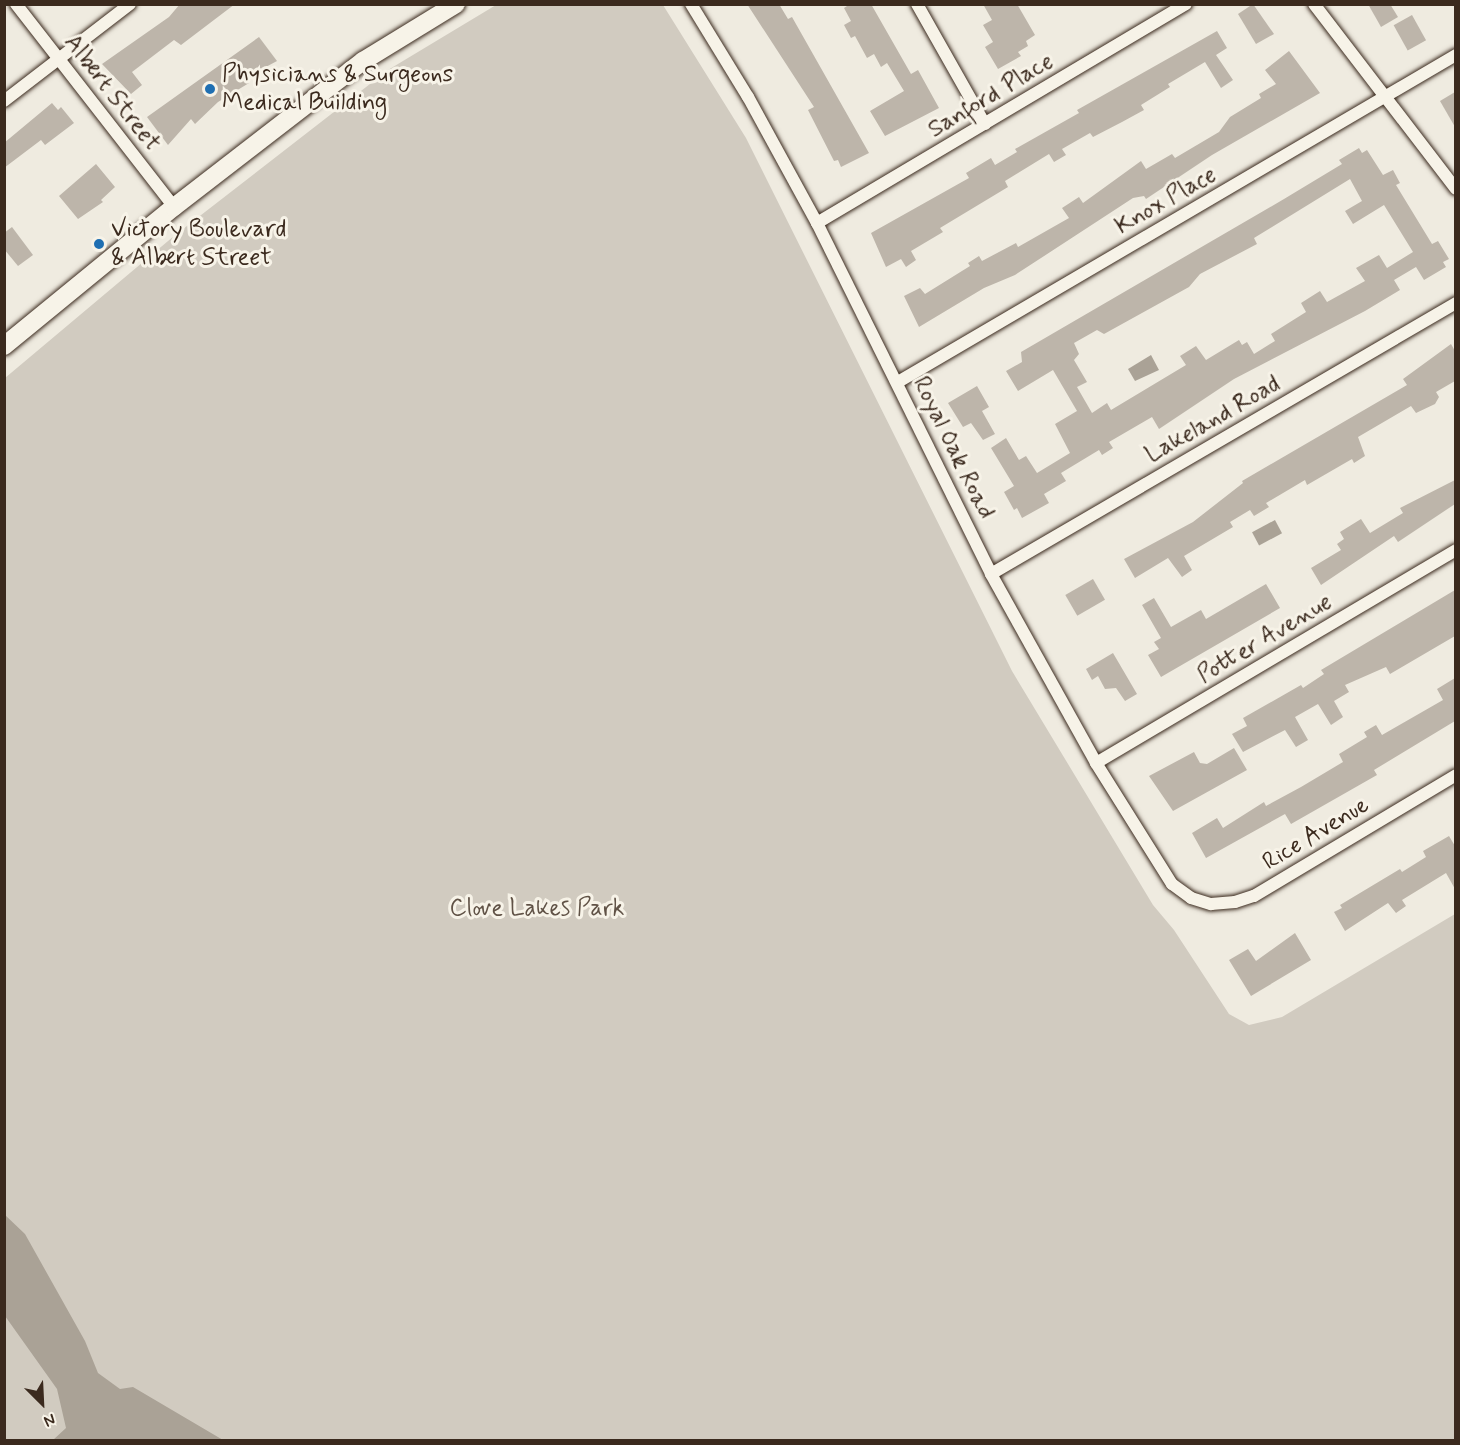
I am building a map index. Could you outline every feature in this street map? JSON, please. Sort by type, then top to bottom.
[{"type":"main road","points":[[4,346],[174,207],[363,61],[456,4]]},
{"type":"street","name":"Albert Street","points":[[16,4],[174,207]]},
{"type":"street","points":[[4,101],[130,4]]},
{"type":"street","name":"Royal Oak Road","points":[[691,4],[748,97],[817,223],[898,382],[991,574],[1096,763],[1172,884],[1191,898]]},
{"type":"street","points":[[917,4],[985,124]]},
{"type":"street","name":"Sanford Place","points":[[817,223],[1186,4]]},
{"type":"street","points":[[1314,4],[1455,189]]},
{"type":"street","name":"Knox Place","points":[[898,382],[1455,55]]},
{"type":"street","name":"Lakeland Road","points":[[991,574],[1455,303]]},
{"type":"street","name":"Potter Avenue","points":[[1096,763],[1455,550]]},
{"type":"street","name":"Rice Avenue","points":[[1191,898],[1222,904],[1254,896],[1455,775]]},
{"type":"green space","name":"Clove Lakes Park","points":[[496,5],[663,5],[746,138],[1012,671],[1153,905],[1174,930],[1229,1014],[1249,1025],[1282,1017],[1455,914],[1455,1440],[5,1440],[5,378],[174,236],[388,70]]},
{"type":"shaded area","points":[[1151,355],[1159,370],[1135,381],[1128,369]]},
{"type":"shaded area","points":[[1275,520],[1282,533],[1259,545],[1252,532]]},
{"type":"shaded area","points":[[4,1214],[25,1234],[85,1341],[98,1373],[120,1389],[133,1387],[223,1440],[53,1440],[66,1428],[57,1389],[5,1316]]},
{"type":"building","points":[[180,4],[235,4],[181,45],[174,40],[132,72],[142,85],[131,94],[102,64],[169,17]]},
{"type":"building","points":[[747,4],[779,4],[788,19],[792,17],[869,153],[841,167],[838,160],[834,161],[808,110],[814,107]]},
{"type":"building","points":[[850,4],[871,4],[911,74],[918,70],[939,108],[885,136],[870,111],[904,91],[887,63],[881,67],[874,54],[867,58],[855,36],[851,38],[844,25],[851,21],[844,8]]},
{"type":"building","points":[[983,4],[1017,4],[1035,35],[1026,41],[1028,46],[1018,52],[1021,56],[998,69],[985,47],[993,42],[983,25],[992,20]]},
{"type":"building","points":[[1253,4],[1274,34],[1256,44],[1238,14]]},
{"type":"building","points":[[1368,4],[1390,4],[1398,17],[1381,27]]},
{"type":"building","points":[[1412,15],[1426,40],[1408,51],[1394,25]]},
{"type":"building","points":[[1217,31],[1227,48],[1216,55],[1233,80],[1221,88],[1205,62],[1168,84],[1170,87],[1141,105],[1144,110],[1093,137],[1090,133],[1062,149],[1066,155],[1054,162],[1049,154],[1005,181],[1008,187],[940,228],[943,232],[911,251],[916,260],[906,267],[901,259],[886,267],[871,233],[969,178],[966,173],[991,158],[995,165],[1017,152],[1015,149],[1079,113],[1077,110]]},
{"type":"building","name":"Physicians & Surgeons Medical Building","points":[[259,37],[277,61],[245,78],[249,83],[218,102],[195,124],[191,119],[168,145],[147,117]]},
{"type":"building","points":[[1289,51],[1320,93],[1212,155],[1146,199],[1144,196],[1133,198],[1015,275],[984,288],[919,327],[904,296],[920,288],[925,294],[970,266],[968,263],[979,256],[982,261],[1016,243],[1018,247],[1069,218],[1062,208],[1079,197],[1083,203],[1141,161],[1146,169],[1172,154],[1175,158],[1219,132],[1230,117],[1261,98],[1259,94],[1276,84],[1265,70]]},
{"type":"building","points":[[1455,92],[1455,127],[1440,101]]},
{"type":"building","points":[[52,103],[58,110],[61,107],[74,123],[45,145],[41,140],[4,168],[4,143]]},
{"type":"building","points":[[1359,148],[1362,153],[1367,150],[1383,175],[1393,170],[1400,183],[1396,185],[1432,244],[1438,241],[1449,259],[1443,262],[1446,267],[1424,280],[1416,267],[1394,280],[1400,290],[1365,311],[1234,379],[1159,429],[1152,417],[1109,442],[1113,448],[1102,455],[1099,450],[1061,473],[1066,481],[1044,494],[1049,503],[1022,518],[1017,508],[1014,510],[1004,492],[1014,486],[991,448],[1006,438],[1019,460],[1026,456],[1037,473],[1070,453],[1055,424],[1077,411],[1053,370],[1018,391],[1006,371],[1022,362],[1021,352],[1342,164],[1339,160]],"holes":[[[1350,179],[1362,201],[1345,211],[1353,224],[1384,205],[1413,252],[1387,268],[1379,255],[1356,268],[1365,281],[1327,302],[1320,291],[1301,303],[1306,312],[1271,334],[1275,341],[1254,354],[1247,342],[1242,345],[1239,340],[1206,360],[1196,346],[1180,356],[1186,365],[1111,410],[1107,403],[1092,413],[1077,387],[1087,382],[1074,360],[1079,354],[1074,343],[1097,330],[1104,334],[1189,287],[1200,274],[1257,244],[1254,238]]]},
{"type":"building","points":[[96,164],[115,187],[101,200],[103,202],[78,219],[59,196]]},
{"type":"building","points":[[12,227],[33,255],[18,266],[4,249],[4,233]]},
{"type":"building","points":[[1451,344],[1455,351],[1455,381],[1436,392],[1439,397],[1435,404],[1416,413],[1411,406],[1358,437],[1365,456],[1354,463],[1352,459],[1307,485],[1305,480],[1266,503],[1269,507],[1254,516],[1250,510],[1230,522],[1233,527],[1184,556],[1192,570],[1182,577],[1168,558],[1135,578],[1124,559],[1193,522],[1243,483],[1242,481],[1407,385],[1403,379]]},
{"type":"building","points":[[977,386],[989,407],[982,411],[995,434],[983,440],[971,423],[963,427],[948,403]]},
{"type":"building","points":[[1455,480],[1455,504],[1398,542],[1394,536],[1321,585],[1311,568],[1341,550],[1337,544],[1344,539],[1340,532],[1361,519],[1370,533],[1403,513],[1400,508]]},
{"type":"building","points":[[1093,579],[1105,600],[1077,616],[1065,595]]},
{"type":"building","points":[[1266,584],[1280,608],[1161,677],[1148,655],[1159,649],[1154,642],[1161,638],[1142,605],[1154,598],[1171,627],[1201,610],[1206,619]]},
{"type":"building","points":[[1455,590],[1455,636],[1390,674],[1386,667],[1345,685],[1349,692],[1334,701],[1343,717],[1331,725],[1318,704],[1295,717],[1308,740],[1296,747],[1285,730],[1243,752],[1232,734],[1247,726],[1243,718],[1301,685],[1303,688],[1324,674],[1321,670]]},
{"type":"building","points":[[1113,653],[1137,694],[1125,701],[1116,688],[1105,689],[1098,676],[1092,680],[1086,669]]},
{"type":"building","points":[[1455,678],[1455,721],[1374,770],[1377,775],[1291,824],[1285,814],[1206,858],[1192,833],[1217,818],[1223,828],[1264,802],[1266,806],[1301,787],[1343,762],[1339,754],[1367,737],[1364,732],[1376,725],[1382,735],[1443,700],[1437,689]]},
{"type":"building","points":[[1234,748],[1247,770],[1173,811],[1149,776],[1194,752],[1200,763],[1207,764]]},
{"type":"building","points":[[1449,836],[1455,846],[1455,889],[1446,873],[1402,900],[1406,906],[1396,913],[1388,903],[1345,931],[1334,912],[1342,908],[1340,905],[1400,869],[1402,872],[1426,857],[1423,851]]},
{"type":"building","points":[[1295,933],[1311,960],[1251,996],[1229,960],[1248,949],[1256,961]]},
{"type":"place","name":"Physicians & Surgeons Medical Building","points":[[210,89]]},
{"type":"place","name":"Victory Boulevard & Albert Street","points":[[99,244]]}]
